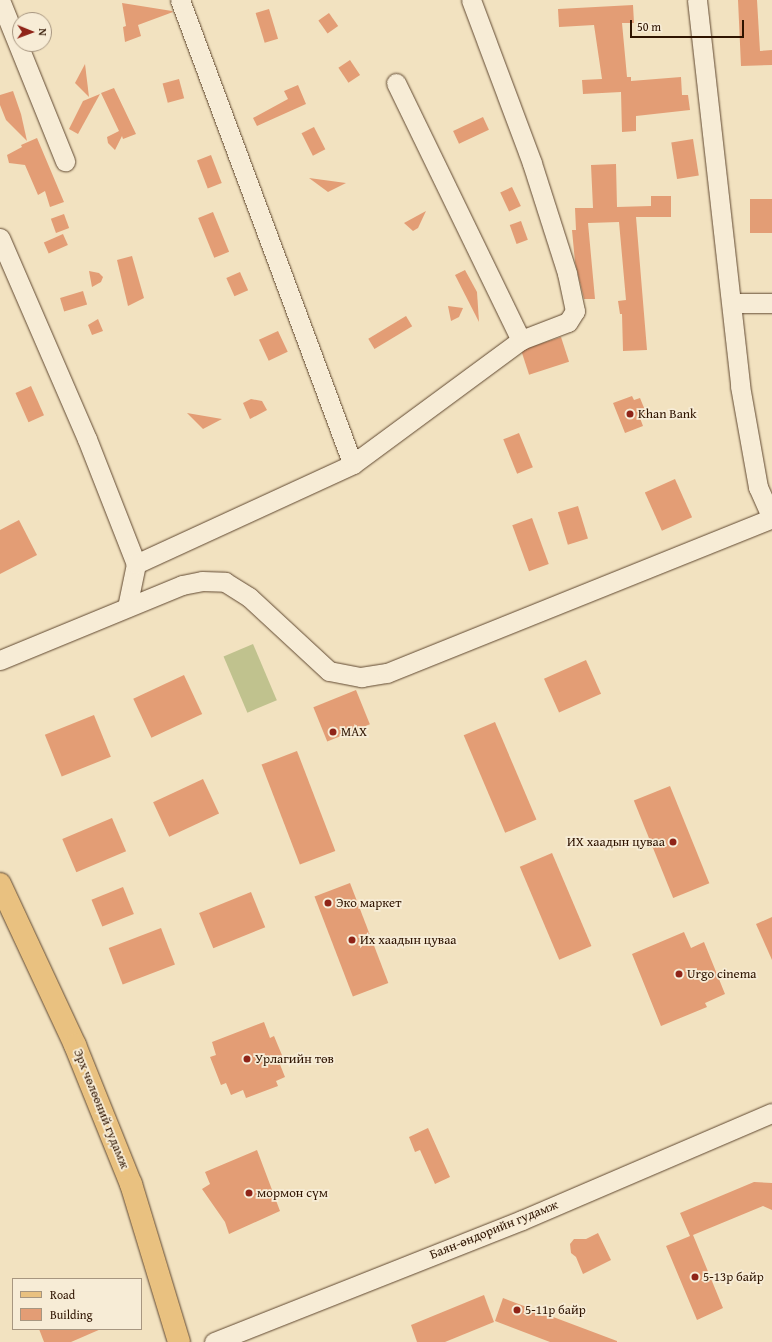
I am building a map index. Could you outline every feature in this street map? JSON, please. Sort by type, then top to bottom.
[{"type":"main road","name":"Эрх чөлөөний гудамж","points":[[0,884],[75,1045],[131,1184],[179,1342]]},
{"type":"street","points":[[0,0],[65,161]]},
{"type":"street","points":[[180,0],[353,464]]},
{"type":"street","points":[[136,564],[353,464],[521,340],[568,322],[575,311],[574,298],[532,163],[471,0]]},
{"type":"street","points":[[0,660],[182,585],[202,581],[225,582],[249,597],[329,671],[361,677],[387,673],[425,659],[772,518],[740,386],[732,303],[697,0]]},
{"type":"street","points":[[396,83],[521,340]]},
{"type":"street","points":[[0,238],[87,439],[136,564],[127,607]]},
{"type":"street","points":[[732,303],[772,303]]},
{"type":"street","name":"Баян-өндорийн гудамж","points":[[214,1342],[522,1220],[772,1113]]},
{"type":"green space","points":[[253,644],[277,700],[247,713],[224,657]]},
{"type":"building","points":[[738,0],[757,0],[760,51],[772,50],[772,65],[741,66]]},
{"type":"building","points":[[122,3],[173,12],[138,25],[141,36],[125,42],[123,27],[126,26]]},
{"type":"building","points":[[633,5],[634,23],[622,23],[627,77],[631,77],[631,81],[681,77],[682,95],[688,95],[690,110],[636,116],[636,131],[622,132],[621,92],[583,94],[582,80],[602,79],[594,25],[559,27],[558,9]]},
{"type":"building","points":[[269,9],[278,39],[265,43],[256,13]]},
{"type":"building","points":[[329,13],[338,26],[328,34],[318,20]]},
{"type":"building","points":[[350,60],[360,75],[348,83],[338,68]]},
{"type":"building","points":[[85,64],[89,97],[75,83]]},
{"type":"building","points":[[179,79],[184,98],[168,103],[163,83]]},
{"type":"building","points":[[298,85],[306,104],[257,126],[253,118],[288,99],[284,91]]},
{"type":"building","points":[[114,88],[136,134],[123,139],[122,136],[115,150],[108,143],[107,137],[119,131],[101,93]]},
{"type":"building","points":[[13,91],[21,114],[27,141],[6,120],[0,105],[0,95]]},
{"type":"building","points":[[100,94],[78,134],[69,129],[83,101]]},
{"type":"building","points":[[483,117],[489,130],[459,144],[453,131]]},
{"type":"building","points":[[314,127],[325,149],[313,156],[302,133]]},
{"type":"building","points":[[37,138],[64,202],[50,207],[45,191],[38,195],[25,165],[9,163],[7,155],[22,147],[21,145]]},
{"type":"building","points":[[693,139],[699,176],[677,179],[671,142]]},
{"type":"building","points":[[211,155],[222,183],[208,188],[197,160]]},
{"type":"building","points":[[616,164],[617,207],[651,206],[651,196],[671,196],[671,217],[636,217],[647,350],[623,351],[622,314],[620,314],[618,301],[626,300],[619,222],[588,223],[595,299],[584,299],[575,262],[572,230],[576,230],[575,208],[593,208],[591,165]]},
{"type":"building","points":[[309,178],[346,183],[328,192]]},
{"type":"building","points":[[512,187],[521,206],[509,212],[500,192]]},
{"type":"building","points":[[750,199],[772,199],[772,233],[750,233]]},
{"type":"building","points":[[426,211],[418,228],[413,231],[404,223]]},
{"type":"building","points":[[213,212],[229,252],[214,258],[198,218]]},
{"type":"building","points":[[64,214],[69,228],[56,233],[51,219]]},
{"type":"building","points":[[521,221],[528,240],[517,244],[510,225]]},
{"type":"building","points":[[63,234],[68,245],[49,254],[44,243]]},
{"type":"building","points":[[132,256],[144,298],[128,306],[117,260]]},
{"type":"building","points":[[465,270],[477,292],[479,322],[455,275]]},
{"type":"building","points":[[89,271],[99,273],[103,277],[101,282],[92,287]]},
{"type":"building","points":[[240,272],[248,290],[234,296],[226,278]]},
{"type":"building","points":[[83,291],[87,304],[64,311],[60,298]]},
{"type":"building","points":[[448,306],[463,308],[459,317],[451,321]]},
{"type":"building","points":[[406,316],[412,326],[374,349],[368,339]]},
{"type":"building","points":[[98,319],[103,331],[92,335],[88,325]]},
{"type":"building","points":[[278,331],[288,352],[269,361],[259,340]]},
{"type":"building","points":[[561,337],[569,362],[529,375],[521,350]]},
{"type":"building","points":[[31,386],[44,415],[28,422],[15,393]]},
{"type":"building","points":[[632,396],[634,400],[640,398],[647,415],[640,418],[643,426],[625,433],[613,403]]},
{"type":"building","points":[[251,399],[262,401],[267,410],[250,419],[243,403]]},
{"type":"building","points":[[187,413],[222,419],[203,429]]},
{"type":"building","points":[[519,433],[533,467],[517,474],[503,439]]},
{"type":"building","points":[[675,479],[692,517],[662,531],[645,492]]},
{"type":"building","points":[[578,506],[588,539],[568,545],[558,512]]},
{"type":"building","points":[[532,518],[549,564],[529,571],[512,525]]},
{"type":"building","points":[[19,520],[37,555],[0,574],[0,530]]},
{"type":"building","points":[[586,660],[601,694],[559,713],[544,679]]},
{"type":"building","points":[[184,675],[202,714],[151,738],[133,699]]},
{"type":"building","points":[[356,690],[370,724],[327,742],[313,707]]},
{"type":"building","points":[[94,715],[111,757],[62,777],[45,735]]},
{"type":"building","name":"ИХ хаадын цуваа","points":[[495,722],[536,820],[505,833],[464,735]]},
{"type":"building","points":[[297,751],[335,851],[300,865],[262,765]]},
{"type":"building","points":[[203,779],[219,813],[169,837],[153,802]]},
{"type":"building","name":"ИХ хаадын цуваа","points":[[670,786],[709,883],[673,898],[634,801]]},
{"type":"building","points":[[112,818],[126,851],[76,872],[62,839]]},
{"type":"building","name":"Их хаадын цуваа","points":[[552,853],[591,946],[559,960],[520,867]]},
{"type":"building","name":"Их хаадын цуваа","points":[[350,883],[388,983],[353,997],[315,897]]},
{"type":"building","points":[[123,887],[134,914],[102,927],[91,900]]},
{"type":"building","points":[[251,892],[265,927],[213,948],[199,913]]},
{"type":"building","points":[[772,917],[772,960],[756,924]]},
{"type":"building","points":[[161,928],[175,964],[123,984],[109,948]]},
{"type":"building","name":"Urgo cinema","points":[[684,932],[691,948],[704,942],[725,994],[705,1003],[707,1007],[661,1026],[632,954]]},
{"type":"building","name":"Урлагийн төв","points":[[264,1022],[270,1038],[274,1036],[284,1060],[279,1062],[285,1077],[276,1081],[278,1086],[246,1098],[243,1090],[231,1095],[226,1083],[221,1085],[210,1057],[216,1055],[212,1042]]},
{"type":"building","points":[[428,1128],[450,1177],[435,1184],[420,1150],[415,1152],[409,1137]]},
{"type":"building","points":[[257,1150],[280,1211],[229,1234],[225,1222],[202,1189],[210,1184],[205,1172]]},
{"type":"building","name":"5-13р байр","points":[[754,1182],[772,1183],[772,1210],[763,1206],[693,1235],[723,1308],[697,1320],[666,1246],[690,1236],[680,1213]]},
{"type":"building","points":[[598,1233],[611,1260],[583,1274],[576,1257],[571,1253],[570,1244],[574,1239],[586,1239]]},
{"type":"building","name":"5-11р байр","points":[[484,1295],[494,1322],[445,1342],[417,1342],[411,1325]]},
{"type":"building","name":"5-11р байр","points":[[503,1298],[617,1342],[550,1342],[495,1321]]},
{"type":"building","points":[[39,1330],[99,1330],[71,1342],[44,1342]]},
{"type":"place","name":"Khan Bank","points":[[630,414]]},
{"type":"place","name":"МАХ","points":[[333,732]]},
{"type":"place","name":"ИХ хаадын цуваа","points":[[673,842]]},
{"type":"place","name":"Эко маркет","points":[[328,903]]},
{"type":"place","name":"Их хаадын цуваа","points":[[352,940]]},
{"type":"place","name":"Urgo cinema","points":[[679,974]]},
{"type":"place","name":"Урлагийн төв","points":[[247,1059]]},
{"type":"place","name":"мормон сүм","points":[[249,1193]]},
{"type":"place","name":"5-13р байр","points":[[695,1277]]},
{"type":"place","name":"5-11р байр","points":[[517,1310]]}]
